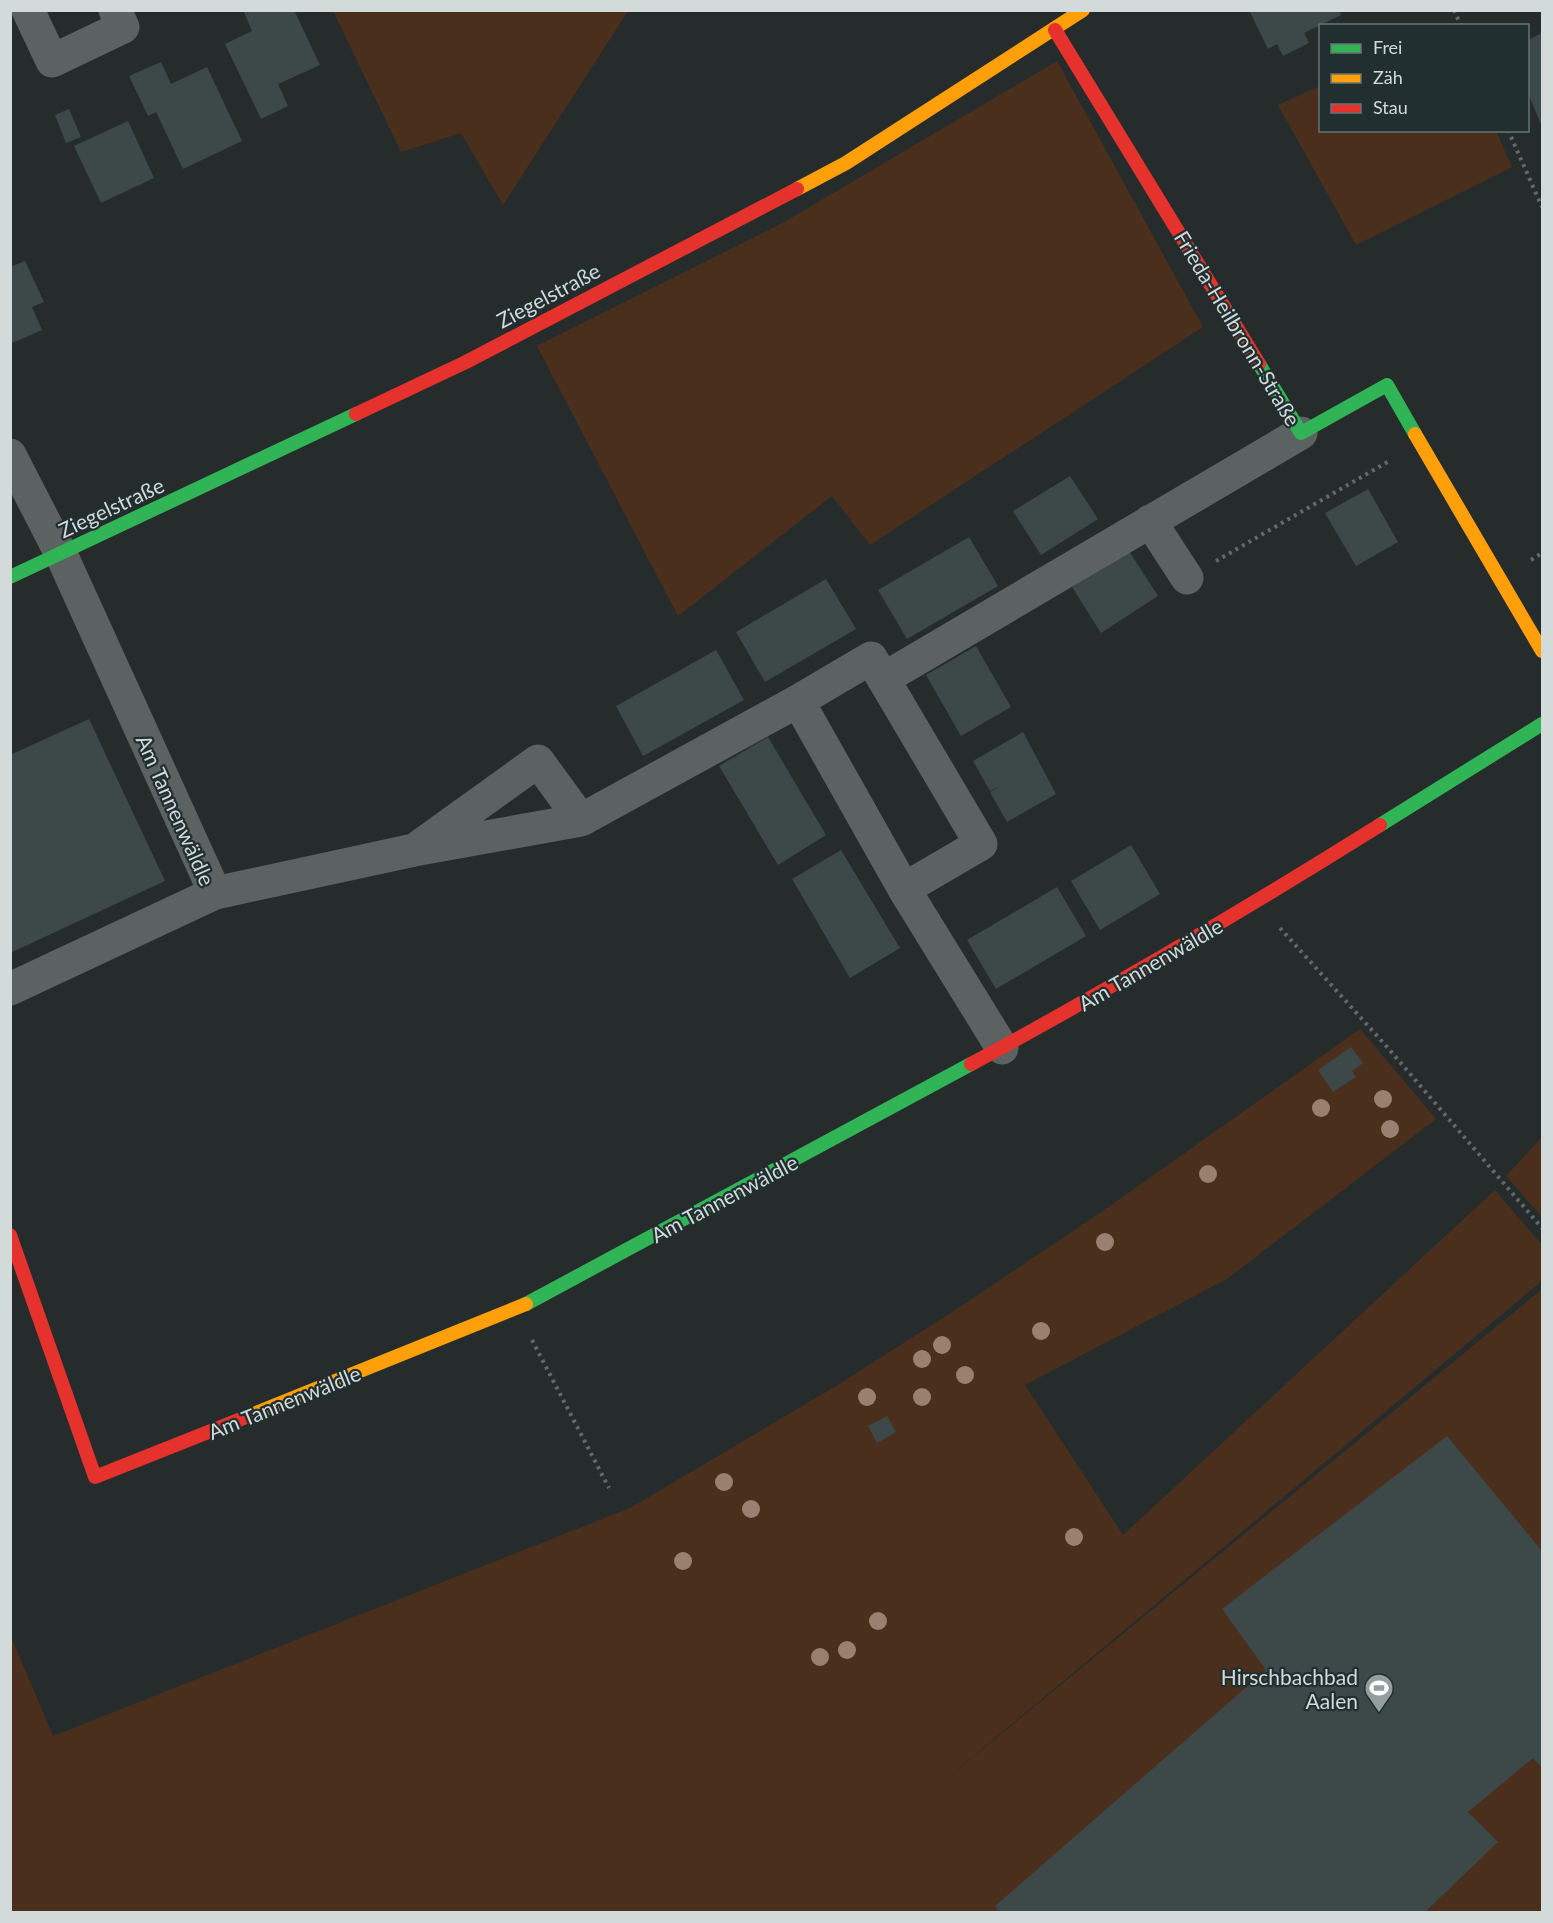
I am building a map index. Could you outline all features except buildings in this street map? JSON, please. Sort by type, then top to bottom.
[{"type":"street","points":[[28,10],[52,61],[123,27],[115,10]]},
{"type":"street","name":"Ziegelstraße","points":[[10,577],[466,362],[825,174],[1055,30],[1083,10]]},
{"type":"street","name":"Frieda-Heilbronn-Straße","points":[[1055,30],[1301,433],[1387,385],[1542,651]]},
{"type":"street","points":[[883,679],[1301,433]]},
{"type":"street","name":"Am Tannenwäldle","points":[[10,455],[61,554],[215,893],[10,989]]},
{"type":"street","points":[[1150,521],[1187,578]]},
{"type":"street","points":[[215,893],[414,850],[580,820],[798,701],[871,658],[981,844],[904,890]]},
{"type":"street","points":[[798,701],[904,890],[1002,1048]]},
{"type":"street","name":"Am Tannenwäldle","points":[[10,1234],[95,1478],[516,1311],[1002,1048],[1257,902],[1542,724]]},
{"type":"street","points":[[414,850],[538,761],[580,820]]},
{"type":"path","points":[[1454,10],[1460,24]]},
{"type":"path","points":[[1509,132],[1542,207]]},
{"type":"path","points":[[1187,578],[1394,458]]},
{"type":"path","points":[[1257,902],[1382,1040],[1542,1227]]},
{"type":"path","points":[[516,1311],[609,1488]]},
{"type":"shaded area","points":[[333,11],[628,11],[503,205],[461,133],[401,152]]},
{"type":"shaded area","points":[[1057,61],[1203,327],[870,545],[832,496],[678,616],[537,346],[779,225]]},
{"type":"shaded area","points":[[1319,86],[1319,132],[1496,132],[1512,167],[1356,245],[1278,105]]},
{"type":"shaded area","points":[[1360,1029],[1436,1119],[1227,1279],[1025,1385],[1123,1535],[1495,1190],[1542,1245],[1542,1281],[933,1790],[1542,1289],[1542,1912],[11,1912],[10,1634],[53,1736],[630,1508],[836,1386],[963,1305],[1107,1208]]},
{"type":"shaded area","points":[[1542,1137],[1542,1217],[1506,1176]]},
{"type":"traffic: fast","points":[[1259,364],[1301,433],[1387,385],[1415,434]]},
{"type":"traffic: fast","points":[[10,577],[356,414]]},
{"type":"traffic: fast","points":[[1380,825],[1542,724]]},
{"type":"traffic: fast","points":[[526,1304],[971,1064]]},
{"type":"traffic: slow","points":[[797,189],[846,163],[1083,10]]},
{"type":"traffic: slow","points":[[1415,434],[1542,651]]},
{"type":"traffic: slow","points":[[246,1417],[526,1304]]},
{"type":"traffic: jam","points":[[1055,30],[1259,364]]},
{"type":"traffic: jam","points":[[356,414],[466,362],[797,189]]},
{"type":"traffic: jam","points":[[971,1064],[1177,948],[1380,825]]},
{"type":"traffic: jam","points":[[10,1235],[95,1477],[246,1417]]},
{"type":"place","name":"Hirschbachbad Aalen","points":[[1379,1714]]}]
